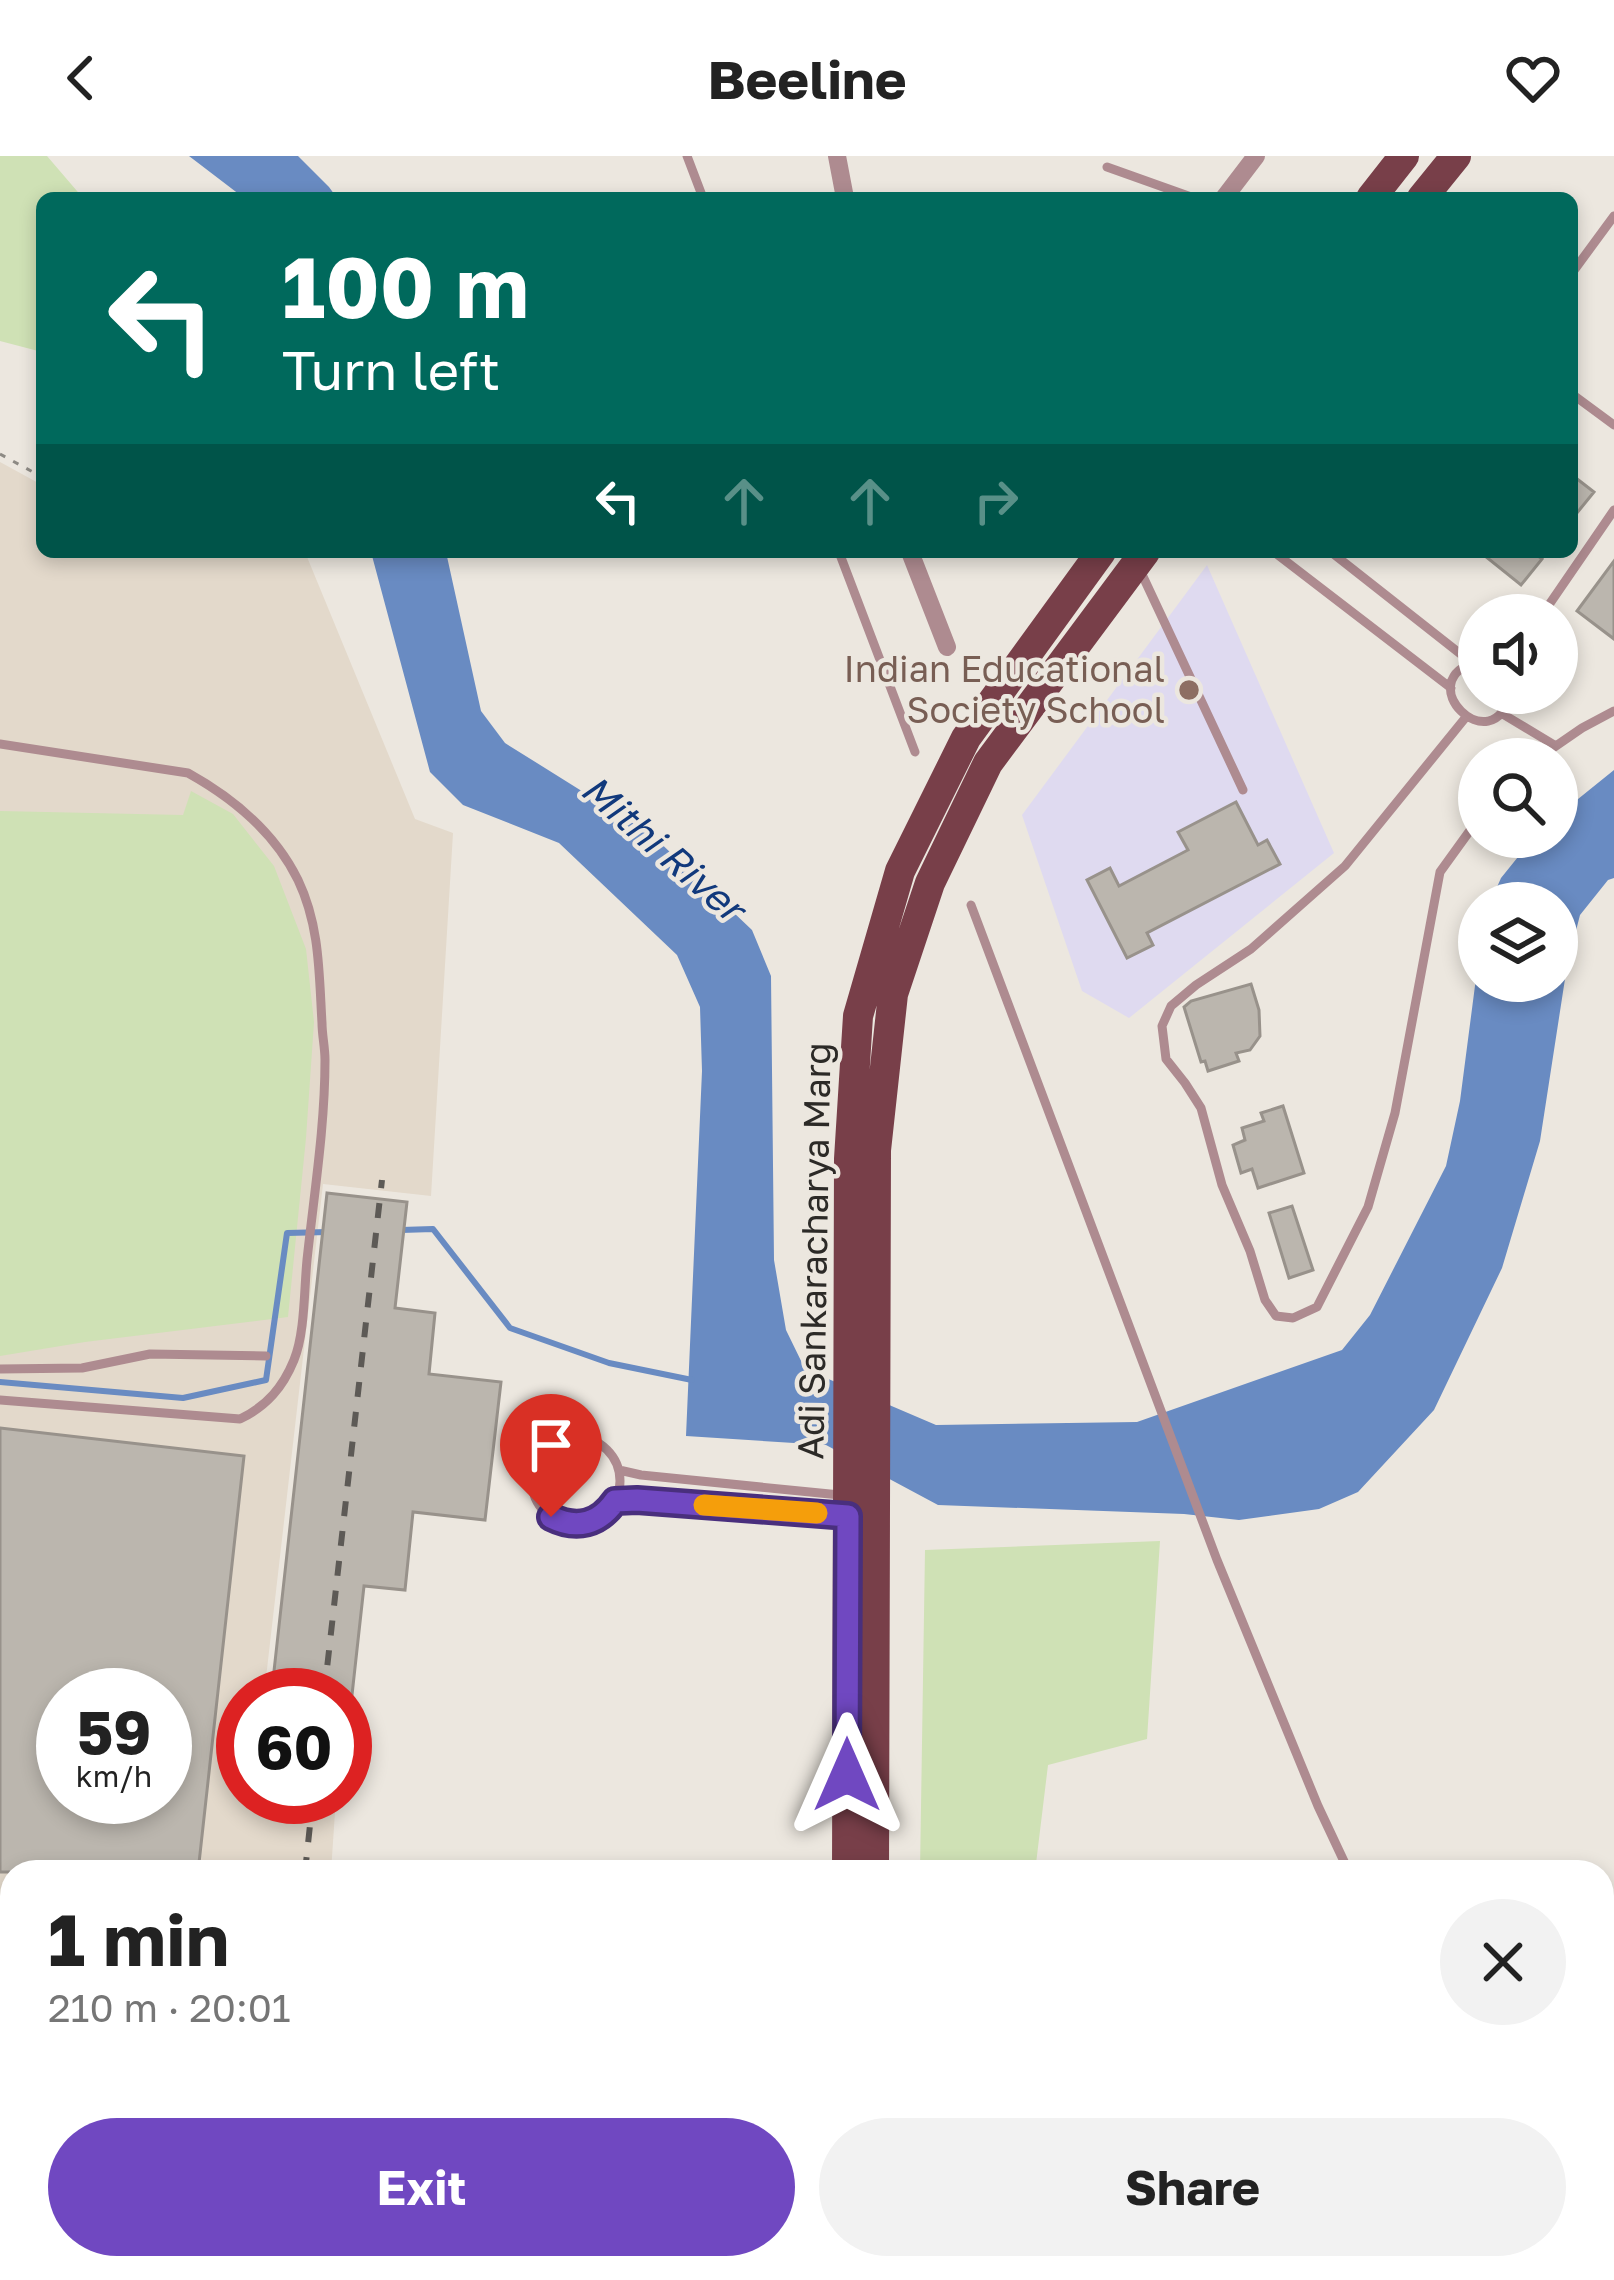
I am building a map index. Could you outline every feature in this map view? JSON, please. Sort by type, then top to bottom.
[{"type":"main road","points":[[1376,192],[1404,156]]},
{"type":"main road","points":[[1427,192],[1456,156]]},
{"type":"main road","name":"Adi Sankaracharya Marg","points":[[847,1860],[849,1159],[859,1016],[900,871],[966,738],[1097,558]]},
{"type":"main road","name":"Adi Sankaracharya Marg","points":[[874,1860],[877,1150],[893,994],[930,883],[988,763],[1141,558]]},
{"type":"street","points":[[837,156],[843,192]]},
{"type":"street","points":[[1228,192],[1256,156]]},
{"type":"street","points":[[912,558],[947,647]]},
{"type":"lane","points":[[687,156],[701,192]]},
{"type":"lane","points":[[1107,167],[1177,192]]},
{"type":"lane","points":[[1578,265],[1614,216]]},
{"type":"lane","points":[[1578,398],[1614,425]]},
{"type":"lane","points":[[1556,594],[1614,510]]},
{"type":"lane","points":[[840,558],[915,752]]},
{"type":"lane","points":[[1141,558],[1243,790]]},
{"type":"lane","points":[[1282,558],[1451,688]]},
{"type":"lane","points":[[1339,558],[1458,649]]},
{"type":"lane","points":[[1458,672],[1451,688],[1454,705],[1466,717],[1484,721],[1499,714]]},
{"type":"lane","points":[[1569,738],[1614,711]]},
{"type":"lane","points":[[1503,714],[1543,738]]},
{"type":"lane","points":[[1458,847],[1440,872],[1395,1113],[1368,1207],[1317,1307],[1293,1318],[1276,1316],[1265,1300],[1222,1185],[1201,1108],[1166,1059],[1162,1026],[1171,1006],[1252,949],[1345,866],[1466,717]]},
{"type":"lane","points":[[0,744],[188,773],[251,818],[284,857],[307,903],[319,952],[325,1055],[297,1354],[277,1393],[241,1419],[0,1400]]},
{"type":"lane","points":[[971,905],[1217,1560],[1343,1860]]},
{"type":"lane","points":[[0,1370],[82,1368],[150,1354],[266,1356]]},
{"type":"lane","points":[[560,1439],[591,1439],[609,1451],[619,1470],[615,1501],[592,1522],[561,1522],[537,1502],[533,1470],[543,1451],[560,1439]]},
{"type":"lane","points":[[619,1470],[848,1506]]},
{"type":"lane","points":[[615,1501],[848,1506]]},
{"type":"path","points":[[0,454],[36,474]]},
{"type":"shaded area","points":[[0,462],[36,482],[36,558],[307,558],[415,819],[453,833],[431,1196],[323,1184],[267,1668],[216,1668],[216,1824],[334,1824],[332,1860],[0,1860]]},
{"type":"shaded area","name":"Indian Educational Society School","points":[[1207,565],[1334,853],[1129,1018],[1082,991],[1022,815]]},
{"type":"green space","points":[[0,156],[47,156],[78,192],[36,192],[36,350],[0,341]]},
{"type":"green space","points":[[191,791],[233,814],[274,866],[306,949],[314,1022],[288,1317],[0,1356],[0,811],[183,815]]},
{"type":"green space","points":[[1160,1541],[1147,1739],[1048,1765],[1036,1860],[920,1860],[925,1550]]},
{"type":"water","points":[[189,156],[298,156],[333,192],[236,192]]},
{"type":"water","name":"Mithi River","points":[[373,558],[447,558],[481,711],[505,743],[652,835],[752,930],[771,976],[774,1260],[786,1330],[805,1369],[936,1425],[1137,1422],[1342,1350],[1370,1315],[1446,1166],[1473,1002],[1561,1002],[1540,1141],[1502,1268],[1434,1410],[1358,1492],[1319,1509],[1239,1520],[938,1505],[826,1445],[686,1436],[702,1071],[700,1007],[677,955],[559,843],[463,805],[430,772]]},
{"type":"water","points":[[1614,770],[1614,878],[1578,923],[1578,882],[1499,882],[1517,858],[1578,858],[1578,799]]},
{"type":"building","points":[[1578,480],[1594,492],[1578,512]]},
{"type":"building","points":[[1487,558],[1542,559],[1521,585]]},
{"type":"building","points":[[1614,561],[1614,639],[1578,610]]},
{"type":"building","points":[[1236,802],[1258,845],[1267,840],[1280,864],[1147,933],[1153,945],[1127,958],[1087,880],[1110,868],[1119,886],[1188,850],[1178,832]]},
{"type":"building","points":[[1251,984],[1260,1036],[1250,1050],[1236,1053],[1239,1061],[1208,1071],[1184,1007]]},
{"type":"building","points":[[1283,1106],[1304,1173],[1258,1188],[1252,1169],[1241,1173],[1233,1145],[1245,1140],[1242,1128],[1264,1121],[1261,1113]]},
{"type":"building","points":[[327,1193],[407,1202],[395,1308],[435,1313],[429,1374],[501,1382],[485,1520],[413,1512],[405,1590],[364,1586],[355,1668],[274,1668]]},
{"type":"building","points":[[1292,1206],[1313,1270],[1289,1278],[1269,1213]]},
{"type":"building","points":[[0,1428],[244,1456],[221,1668],[216,1668],[199,1860],[0,1860]]},
{"type":"waterway","points":[[401,1230],[433,1229],[510,1328],[609,1363],[692,1380]]},
{"type":"waterway","points":[[0,1382],[183,1398],[266,1380],[287,1233],[328,1232]]},
{"type":"railway","points":[[327,1668],[382,1180]]},
{"type":"railway","points":[[306,1860],[310,1824]]},
{"type":"slow traffic","points":[[704,1505],[817,1513]]},
{"type":"place","name":"Indian Educational Society School","points":[[1189,690]]},
{"type":"route","points":[[551,1517],[582,1524],[602,1517],[615,1501],[637,1500],[848,1516],[847,1775]]}]
